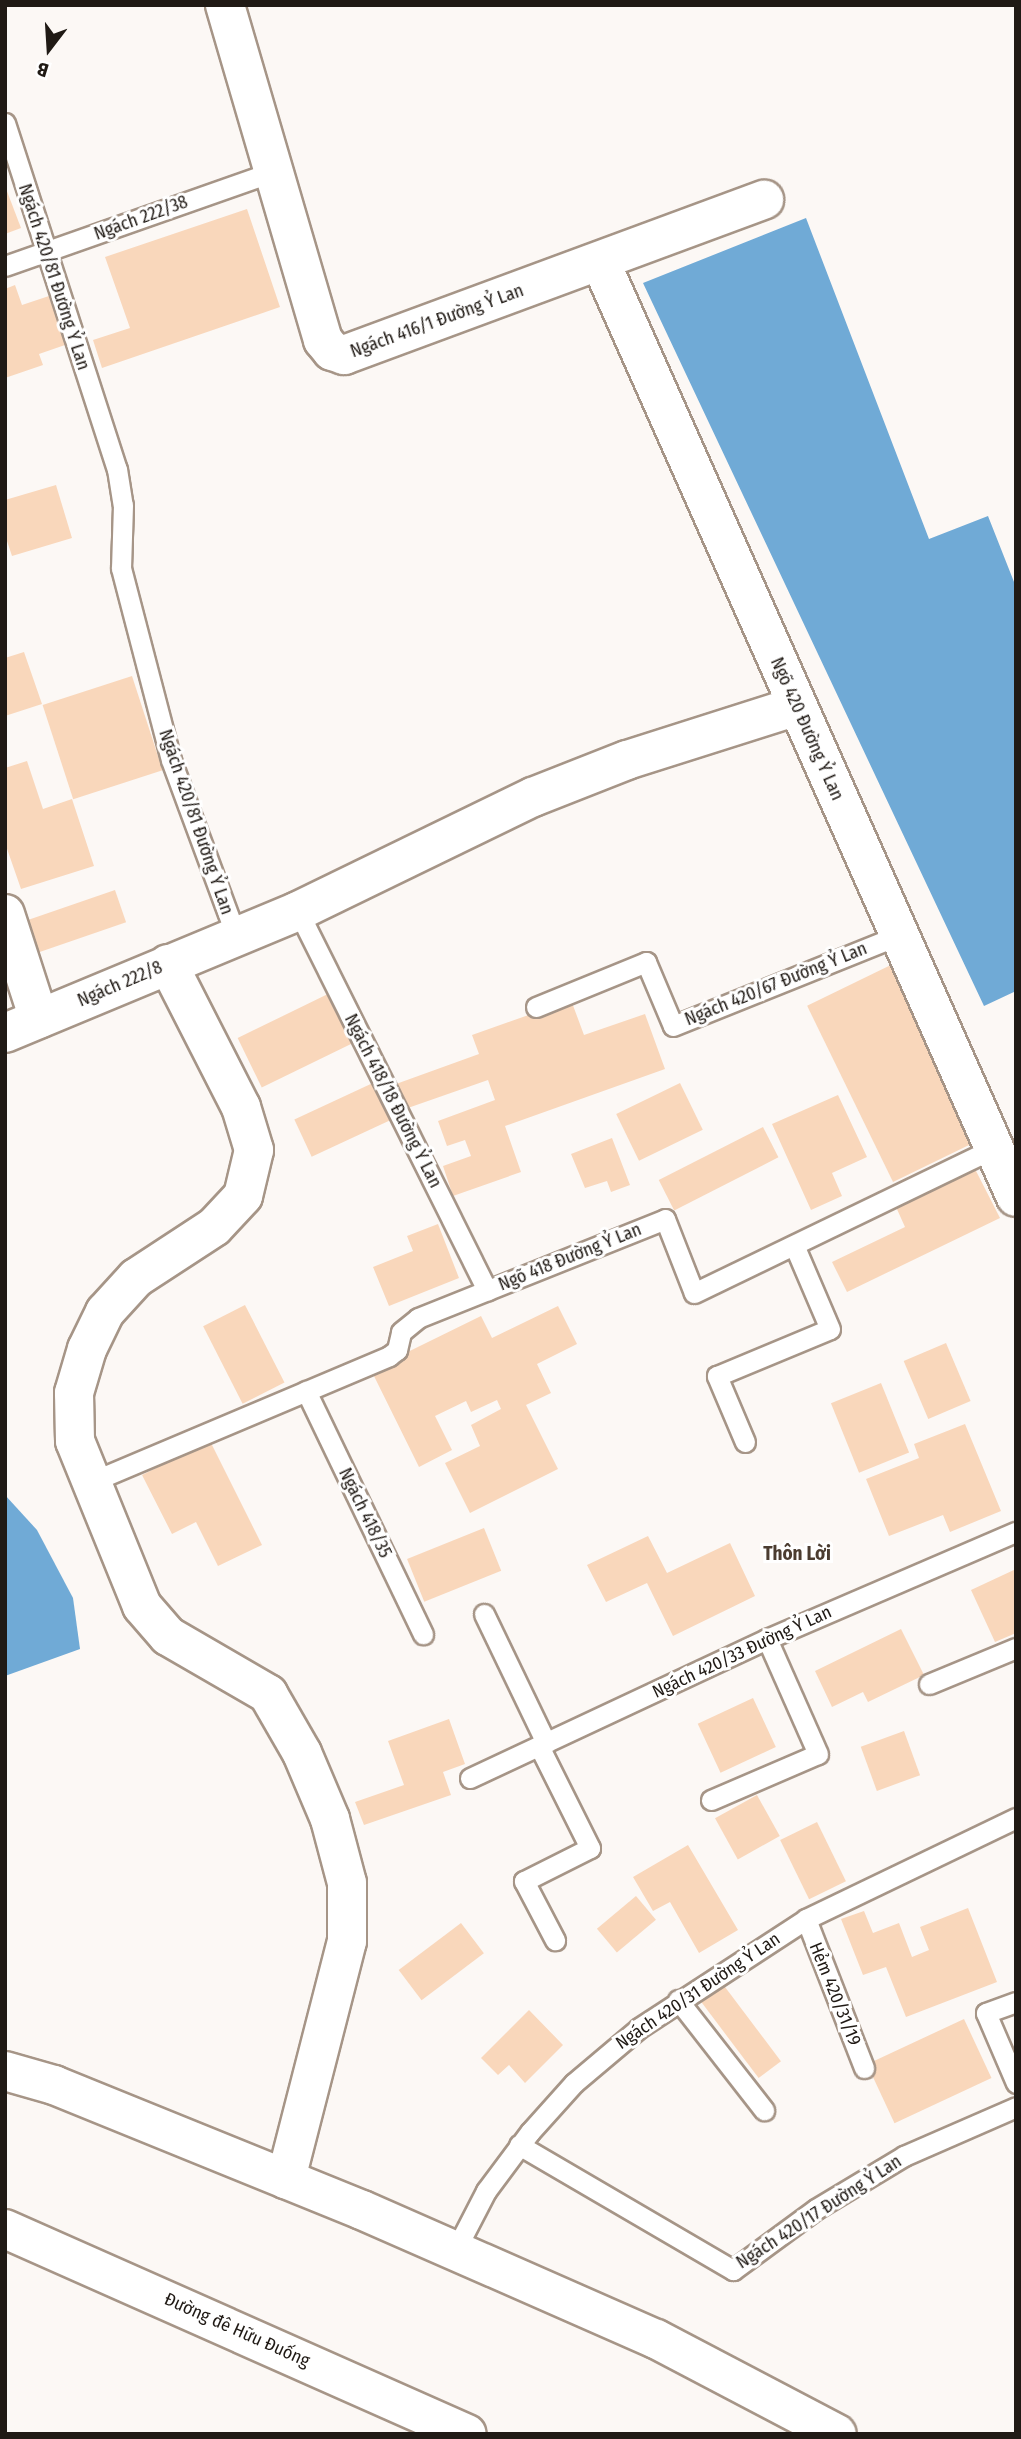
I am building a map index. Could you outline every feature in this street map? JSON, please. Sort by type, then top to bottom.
[{"type":"street","name":"Ngách 416/1 Đường Ỷ Lan","points":[[225,5],[277,170],[323,340],[332,351],[344,355],[764,200]]},
{"type":"street","name":"Ngõ 420 Đường Ỷ Lan","points":[[600,261],[899,935],[1005,1143],[1016,1197]]},
{"type":"street","name":"Ngách 420/81 Đường Ỷ Lan","points":[[236,936],[298,912],[533,797],[627,760],[797,706]]},
{"type":"street","points":[[5,914],[22,1026]]},
{"type":"street","name":"Ngách 222/8","points":[[22,1026],[236,936]]},
{"type":"street","points":[[168,964],[241,1107],[254,1150],[243,1196],[214,1227],[136,1278],[105,1312],[74,1393],[75,1441],[142,1606],[168,1636],[268,1694],[302,1753],[330,1819],[347,1883],[347,1941],[286,2179]]},
{"type":"street","points":[[5,2071],[54,2085],[455,2251],[656,2339],[837,2434]]},
{"type":"street","name":"Đường đê Hữu Đuống","points":[[5,2229],[467,2434]]},
{"type":"lane","name":"Ngách 420/81 Đường Ỷ Lan","points":[[5,123],[117,469],[122,505],[121,568],[171,760],[236,936]]},
{"type":"lane","name":"Ngách 222/38","points":[[5,266],[277,170]]},
{"type":"lane","name":"Ngách 418/18 Đường Ỷ Lan","points":[[298,912],[487,1290]]},
{"type":"lane","name":"Ngách 420/67 Đường Ỷ Lan","points":[[536,1007],[646,962],[673,1026],[899,935]]},
{"type":"lane","name":"Ngõ 418 Đường Ỷ Lan","points":[[91,1482],[389,1356],[397,1350],[407,1325],[665,1219],[694,1293],[1005,1143]]},
{"type":"lane","points":[[745,1442],[717,1376],[830,1329],[794,1245]]},
{"type":"lane","name":"Ngách 418/35","points":[[306,1391],[423,1634]]},
{"type":"lane","name":"Ngách 420/33 Đường Ỷ Lan","points":[[470,1778],[767,1639],[1016,1532]]},
{"type":"lane","points":[[484,1614],[590,1848],[524,1881],[555,1940]]},
{"type":"lane","points":[[710,1800],[818,1754],[767,1639]]},
{"type":"lane","points":[[929,1684],[1016,1648]]},
{"type":"lane","name":"Ngách 420/31 Đường Ỷ Lan","points":[[455,2251],[486,2191],[519,2146],[603,2056],[678,2000],[806,1919],[1016,1818]]},
{"type":"lane","name":"Hẻm 420/31/19","points":[[806,1919],[864,2068]]},
{"type":"lane","points":[[678,2000],[764,2110]]},
{"type":"lane","points":[[1016,2002],[986,2013],[1016,2083]]},
{"type":"lane","name":"Ngách 420/17 Đường Ỷ Lan","points":[[519,2146],[733,2270],[816,2209],[904,2156],[1016,2107]]},
{"type":"water","points":[[806,218],[929,539],[988,516],[1016,587],[1016,991],[984,1006],[643,283]]},
{"type":"water","points":[[5,1495],[37,1530],[73,1598],[80,1649],[5,1676]]},
{"type":"building","points":[[5,186],[21,228],[5,234]]},
{"type":"building","points":[[247,209],[280,307],[102,368],[93,340],[130,328],[105,257]]},
{"type":"building","points":[[15,285],[22,305],[49,296],[65,345],[39,354],[43,365],[5,378],[5,289]]},
{"type":"building","points":[[56,485],[72,538],[12,556],[5,535],[5,500]]},
{"type":"building","points":[[24,652],[42,704],[5,716],[5,658]]},
{"type":"building","points":[[132,676],[163,770],[73,799],[43,705]]},
{"type":"building","points":[[27,761],[43,809],[72,799],[94,866],[21,889],[5,843],[5,768]]},
{"type":"building","points":[[115,890],[126,922],[23,958],[12,925]]},
{"type":"building","points":[[897,962],[983,1138],[893,1182],[807,1006]]},
{"type":"building","points":[[332,992],[356,1041],[262,1087],[238,1038]]},
{"type":"building","points":[[571,1000],[584,1035],[645,1014],[665,1069],[505,1126],[521,1172],[453,1196],[443,1166],[471,1156],[465,1140],[447,1146],[438,1121],[495,1100],[488,1080],[405,1109],[396,1084],[479,1054],[472,1035]]},
{"type":"building","points":[[375,1082],[392,1119],[312,1157],[294,1120]]},
{"type":"building","points":[[680,1083],[703,1130],[639,1161],[616,1114]]},
{"type":"building","points":[[838,1095],[867,1157],[832,1173],[842,1196],[811,1210],[772,1124]]},
{"type":"building","points":[[763,1127],[778,1157],[674,1210],[659,1180]]},
{"type":"building","points":[[612,1138],[630,1185],[611,1192],[607,1181],[585,1188],[571,1154]]},
{"type":"building","points":[[975,1169],[1000,1218],[847,1292],[832,1262],[905,1227],[896,1207]]},
{"type":"building","points":[[438,1224],[459,1278],[389,1306],[373,1267],[413,1251],[407,1236]]},
{"type":"building","points":[[245,1305],[284,1383],[243,1404],[203,1326]]},
{"type":"building","points":[[558,1306],[577,1344],[537,1364],[551,1393],[526,1405],[558,1469],[470,1513],[445,1463],[480,1446],[471,1425],[501,1409],[497,1400],[471,1412],[466,1401],[435,1416],[452,1450],[419,1467],[371,1370],[481,1316],[492,1338]]},
{"type":"building","points":[[946,1343],[971,1401],[928,1419],[904,1361]]},
{"type":"building","points":[[881,1383],[909,1453],[859,1473],[831,1403]]},
{"type":"building","points":[[965,1424],[1001,1511],[950,1532],[943,1515],[889,1536],[866,1479],[919,1458],[914,1444]]},
{"type":"building","points":[[210,1441],[262,1545],[218,1566],[196,1522],[172,1534],[142,1475]]},
{"type":"building","points":[[484,1528],[501,1571],[424,1602],[407,1559]]},
{"type":"building","points":[[648,1536],[667,1573],[730,1543],[755,1596],[673,1636],[647,1583],[606,1602],[587,1565]]},
{"type":"building","points":[[1016,1569],[1016,1633],[995,1642],[971,1590]]},
{"type":"building","points":[[901,1629],[924,1675],[868,1702],[863,1692],[832,1707],[815,1671]]},
{"type":"building","points":[[753,1698],[776,1747],[721,1773],[698,1724]]},
{"type":"building","points":[[449,1719],[465,1764],[443,1772],[451,1795],[364,1825],[355,1802],[404,1785],[388,1741]]},
{"type":"building","points":[[904,1731],[920,1775],[877,1791],[861,1747]]},
{"type":"building","points":[[757,1795],[780,1836],[738,1859],[715,1818]]},
{"type":"building","points":[[817,1822],[846,1881],[809,1899],[780,1840]]},
{"type":"building","points":[[688,1845],[738,1930],[699,1953],[670,1902],[653,1911],[633,1877]]},
{"type":"building","points":[[636,1896],[656,1920],[617,1953],[597,1929]]},
{"type":"building","points":[[968,1908],[997,1982],[906,2017],[886,1967],[863,1975],[841,1919],[864,1911],[873,1933],[899,1923],[912,1957],[929,1950],[920,1927]]},
{"type":"building","points":[[461,1923],[484,1953],[422,2000],[399,1970]]},
{"type":"building","points":[[722,1983],[781,2061],[759,2078],[700,2000]]},
{"type":"building","points":[[529,2010],[563,2045],[525,2083],[509,2065],[498,2075],[481,2058]]},
{"type":"building","points":[[964,2019],[991,2078],[894,2123],[867,2064]]},
{"type":"district","name":"Thôn Lời","points":[[797,1554]]}]
